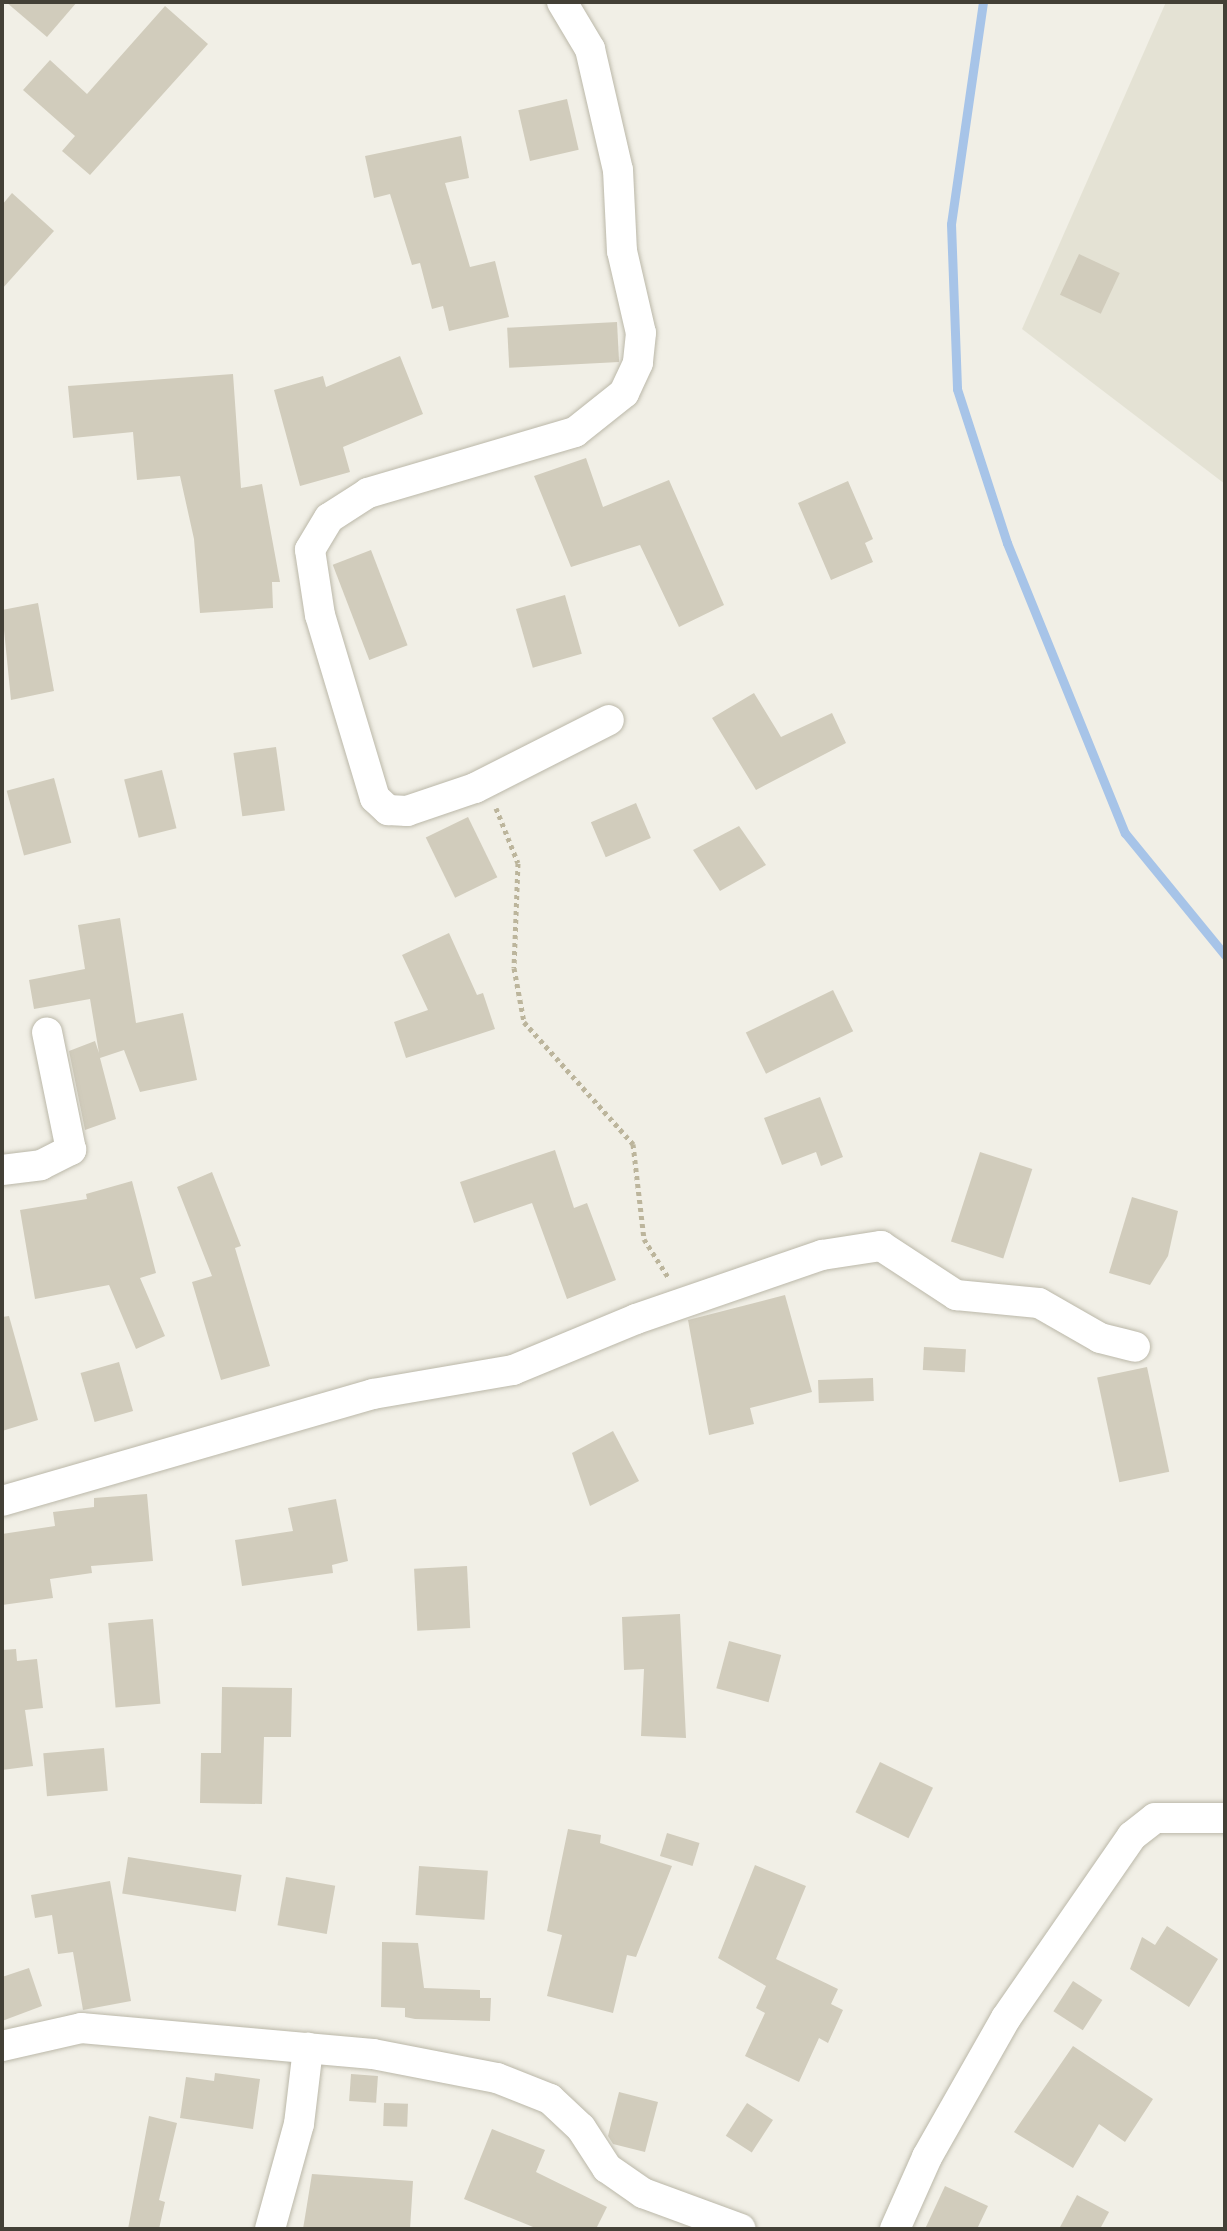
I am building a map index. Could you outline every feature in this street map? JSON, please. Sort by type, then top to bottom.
[{"type":"street","points":[[562,2],[590,49],[618,170],[622,251],[641,333],[638,363],[624,393],[575,432],[368,493],[329,518],[310,550],[320,615],[375,798],[388,810],[407,811],[475,788],[609,720]]},
{"type":"street","points":[[2,1170],[41,1165],[71,1150],[47,1032]]},
{"type":"street","points":[[2,1501],[373,1394],[513,1370],[674,1306],[822,1255],[881,1246],[956,1295],[1039,1303],[1100,1338],[1135,1347]]},
{"type":"street","points":[[895,2229],[927,2157],[1006,2018],[1132,1836],[1155,1818],[1225,1818]]},
{"type":"street","points":[[2,2046],[81,2028],[308,2048],[497,2078],[550,2099],[581,2128],[607,2168],[643,2193],[741,2229]]},
{"type":"street","points":[[270,2229],[299,2124],[308,2048]]},
{"type":"path","points":[[475,788],[494,803],[518,863],[514,968],[524,1022],[633,1144],[644,1239],[665,1264],[674,1306]]},
{"type":"shaded area","points":[[1166,2],[1225,2],[1225,484],[1022,329]]},
{"type":"building","points":[[6,2],[77,2],[47,37]]},
{"type":"building","points":[[165,6],[208,44],[90,175],[62,151],[75,136],[23,90],[50,60],[87,94]]},
{"type":"building","points":[[567,99],[579,150],[530,161],[518,110]]},
{"type":"building","points":[[461,136],[469,178],[445,183],[470,267],[495,261],[509,317],[449,331],[443,306],[432,309],[420,263],[412,265],[390,194],[374,198],[365,156]]},
{"type":"building","points":[[12,193],[54,231],[2,289],[2,205]]},
{"type":"building","points":[[1079,254],[1120,273],[1101,314],[1060,295]]},
{"type":"building","points":[[617,322],[619,362],[509,368],[507,328]]},
{"type":"building","points":[[400,356],[423,414],[343,447],[350,472],[300,486],[274,390],[323,376],[326,387]]},
{"type":"building","points":[[233,374],[241,488],[262,484],[280,582],[272,582],[273,608],[200,613],[194,539],[180,476],[137,480],[133,432],[73,438],[68,386]]},
{"type":"building","points":[[586,458],[603,507],[669,480],[724,605],[679,627],[640,545],[571,567],[534,476]]},
{"type":"building","points":[[848,481],[873,539],[865,543],[873,562],[831,580],[798,503]]},
{"type":"building","points":[[371,550],[408,645],[369,660],[333,565]]},
{"type":"building","points":[[565,595],[582,654],[533,668],[516,609]]},
{"type":"building","points":[[38,603],[54,691],[11,700],[2,610]]},
{"type":"building","points":[[754,693],[781,737],[832,713],[846,743],[756,790],[712,718]]},
{"type":"building","points":[[276,747],[285,810],[242,816],[233,753]]},
{"type":"building","points":[[162,770],[177,828],[139,838],[124,779]]},
{"type":"building","points":[[54,778],[71,843],[24,855],[7,791]]},
{"type":"building","points":[[636,803],[651,838],[606,857],[591,822]]},
{"type":"building","points":[[468,817],[497,877],[455,898],[426,838]]},
{"type":"building","points":[[739,826],[766,865],[720,891],[693,850]]},
{"type":"building","points":[[120,918],[136,1023],[183,1013],[197,1080],[140,1092],[124,1050],[100,1058],[116,1119],[85,1130],[69,1051],[95,1041],[99,1053],[90,999],[34,1009],[29,980],[85,969],[78,925]]},
{"type":"building","points":[[449,933],[477,995],[483,993],[495,1029],[406,1058],[394,1022],[428,1010],[402,955]]},
{"type":"building","points":[[833,990],[853,1031],[766,1074],[746,1033]]},
{"type":"building","points":[[820,1097],[843,1157],[821,1166],[816,1152],[782,1165],[764,1118]]},
{"type":"building","points":[[555,1150],[574,1208],[587,1203],[616,1280],[567,1299],[532,1203],[474,1223],[460,1182]]},
{"type":"building","points":[[980,1152],[1032,1169],[1003,1258],[951,1241]]},
{"type":"building","points":[[212,1172],[241,1246],[235,1248],[270,1366],[221,1380],[192,1282],[212,1276],[177,1187]]},
{"type":"building","points":[[132,1181],[156,1273],[140,1278],[165,1336],[136,1349],[109,1285],[35,1299],[20,1210],[87,1199],[86,1194]]},
{"type":"building","points":[[1132,1197],[1178,1211],[1168,1256],[1150,1285],[1109,1273]]},
{"type":"building","points":[[785,1295],[812,1392],[750,1408],[754,1424],[709,1435],[688,1320]]},
{"type":"building","points":[[9,1316],[38,1420],[2,1431],[2,1317]]},
{"type":"building","points":[[924,1347],[966,1349],[965,1372],[923,1370]]},
{"type":"building","points":[[119,1362],[133,1411],[95,1422],[81,1373]]},
{"type":"building","points":[[1147,1367],[1169,1472],[1119,1482],[1097,1378]]},
{"type":"building","points":[[873,1378],[874,1401],[819,1403],[818,1380]]},
{"type":"building","points":[[613,1431],[639,1481],[590,1506],[572,1453]]},
{"type":"building","points":[[147,1494],[153,1561],[91,1566],[92,1573],[50,1579],[53,1598],[2,1605],[2,1534],[55,1526],[53,1512],[94,1507],[94,1498]]},
{"type":"building","points":[[336,1499],[348,1561],[332,1565],[333,1573],[242,1586],[235,1540],[293,1531],[288,1508]]},
{"type":"building","points":[[467,1566],[470,1628],[417,1631],[414,1569]]},
{"type":"building","points":[[680,1614],[686,1738],[641,1736],[644,1669],[624,1670],[622,1617]]},
{"type":"building","points":[[153,1619],[160,1704],[116,1708],[108,1623]]},
{"type":"building","points":[[729,1641],[781,1655],[768,1702],[716,1688]]},
{"type":"building","points":[[16,1649],[17,1661],[37,1659],[43,1708],[25,1710],[33,1766],[2,1770],[2,1650]]},
{"type":"building","points":[[222,1687],[292,1688],[291,1737],[264,1737],[262,1804],[200,1803],[201,1753],[221,1753]]},
{"type":"building","points":[[104,1748],[108,1791],[47,1796],[43,1753]]},
{"type":"building","points":[[880,1762],[933,1788],[908,1838],[855,1812]]},
{"type":"building","points":[[568,1829],[601,1835],[600,1843],[672,1866],[636,1957],[627,1955],[613,2013],[547,1996],[562,1935],[547,1931]]},
{"type":"building","points":[[667,1833],[700,1843],[692,1866],[660,1856]]},
{"type":"building","points":[[128,1857],[242,1875],[236,1912],[122,1894]]},
{"type":"building","points":[[755,1865],[806,1886],[776,1959],[838,1989],[831,2004],[843,2010],[828,2043],[819,2038],[799,2082],[745,2056],[765,2013],[756,2008],[766,1986],[718,1958]]},
{"type":"building","points":[[419,1866],[488,1871],[484,1920],[416,1915]]},
{"type":"building","points":[[286,1877],[335,1886],[327,1934],[277,1925]]},
{"type":"building","points":[[110,1881],[131,2001],[83,2010],[73,1952],[58,1954],[52,1915],[35,1918],[31,1895]]},
{"type":"building","points":[[1167,1926],[1218,1959],[1189,2007],[1130,1969],[1142,1937],[1155,1945]]},
{"type":"building","points":[[382,1942],[418,1943],[424,1988],[480,1990],[480,1998],[491,1998],[490,2021],[415,2019],[405,2017],[405,2008],[381,2007]]},
{"type":"building","points":[[29,1968],[42,2006],[2,2021],[2,1977]]},
{"type":"building","points":[[1073,1981],[1102,2000],[1083,2030],[1053,2011]]},
{"type":"building","points":[[1073,2046],[1153,2099],[1125,2142],[1099,2124],[1073,2168],[1014,2132]]},
{"type":"building","points":[[215,2073],[260,2079],[253,2129],[180,2118],[186,2077],[214,2081]]},
{"type":"building","points":[[351,2074],[378,2076],[376,2103],[349,2101]]},
{"type":"building","points":[[619,2092],[658,2102],[645,2152],[613,2144],[608,2136]]},
{"type":"building","points":[[384,2103],[408,2104],[407,2127],[383,2126]]},
{"type":"building","points":[[747,2103],[773,2120],[752,2153],[726,2136]]},
{"type":"building","points":[[149,2116],[177,2123],[159,2200],[165,2202],[159,2229],[128,2229]]},
{"type":"building","points":[[492,2129],[545,2150],[536,2172],[607,2207],[596,2229],[538,2229],[464,2199]]},
{"type":"building","points":[[312,2174],[413,2181],[410,2229],[303,2229]]},
{"type":"building","points":[[945,2186],[988,2206],[977,2229],[925,2229]]},
{"type":"building","points":[[1077,2195],[1109,2212],[1100,2229],[1059,2229]]},
{"type":"waterway","points":[[983,2],[951,224],[957,389],[1007,543],[1125,833],[1225,955]]}]
